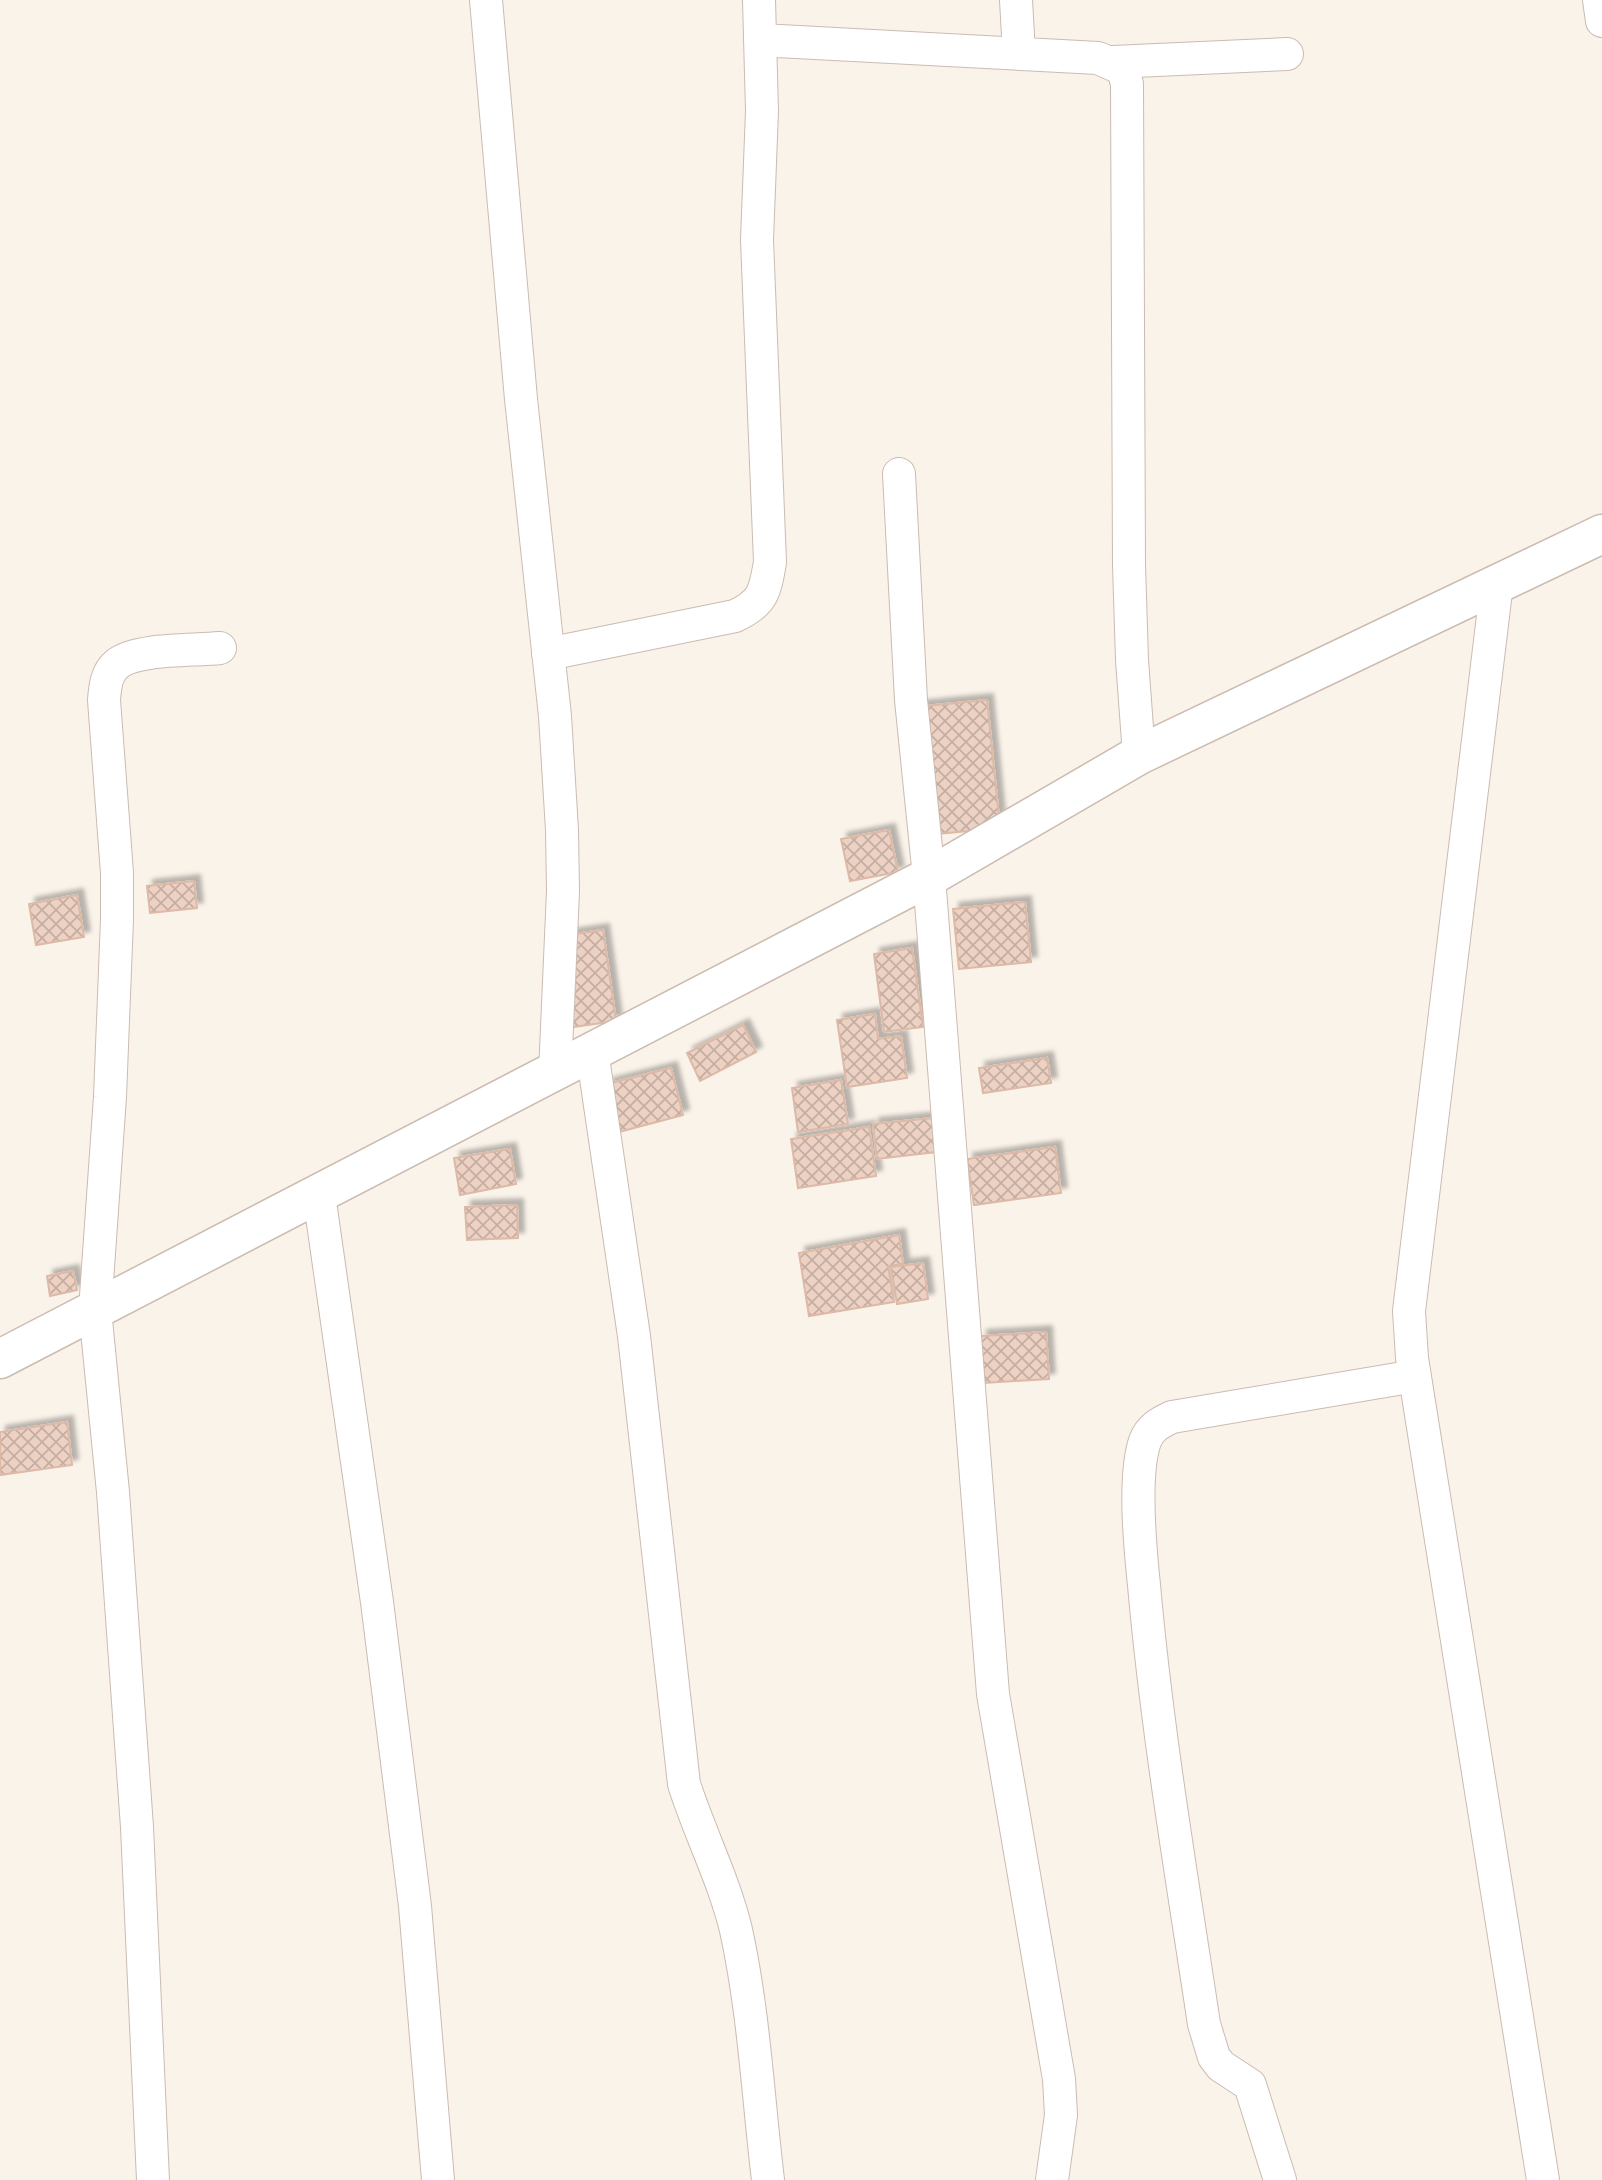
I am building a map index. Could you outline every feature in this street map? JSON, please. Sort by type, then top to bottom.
[{"type":"street","points":[[486,0],[521,399],[548,654],[562,830],[563,891],[555,1073]]},
{"type":"street","points":[[548,654],[735,616],[755,607],[765,589],[770,562],[757,240],[761,40],[759,0]]},
{"type":"street","points":[[1016,0],[1019,53]]},
{"type":"street","points":[[1599,0],[1602,21]]},
{"type":"street","points":[[761,40],[1019,53],[1098,58],[1113,62],[1287,54]]},
{"type":"street","points":[[1113,62],[1123,69],[1127,84],[1129,565],[1139,755]]},
{"type":"street","points":[[899,474],[911,700],[929,877],[993,1694],[1059,2079],[1061,2115],[1052,2180]]},
{"type":"street","points":[[0,1359],[929,877],[1139,755],[1602,534]]},
{"type":"street","points":[[1497,583],[1409,1311],[1415,1376],[1543,2180]]},
{"type":"street","points":[[153,2180],[138,1827],[113,1492],[94,1310],[110,1097],[117,919],[117,873],[104,700],[106,681],[116,665],[137,654],[220,648]]},
{"type":"street","points":[[592,1051],[634,1336],[684,1784],[698,1826],[722,1880],[736,1932],[768,2180]]},
{"type":"street","points":[[318,1195],[377,1602],[415,1906],[438,2180]]},
{"type":"street","points":[[1280,2180],[1250,2085],[1221,2066],[1214,2057],[1204,2024],[1149,1641],[1140,1547],[1141,1473],[1145,1441],[1155,1425],[1172,1417],[1415,1376]]},
{"type":"building","points":[[987,700],[1000,828],[927,835],[915,707]]},
{"type":"building","points":[[889,830],[898,872],[850,881],[841,839]]},
{"type":"building","points":[[194,881],[197,908],[150,913],[147,886]]},
{"type":"building","points":[[77,895],[84,937],[36,945],[29,904]]},
{"type":"building","points":[[1025,902],[1031,962],[959,969],[953,909]]},
{"type":"building","points":[[603,930],[616,1021],[573,1027],[561,936]]},
{"type":"building","points":[[912,948],[923,1027],[884,1032],[874,954]]},
{"type":"building","points":[[875,1014],[878,1039],[901,1036],[907,1078],[847,1087],[837,1020]]},
{"type":"building","points":[[743,1025],[756,1052],[700,1081],[687,1053]]},
{"type":"building","points":[[1047,1058],[1051,1083],[983,1093],[979,1068]]},
{"type":"building","points":[[671,1068],[683,1115],[619,1132],[607,1084]]},
{"type":"building","points":[[841,1080],[848,1124],[798,1132],[792,1088]]},
{"type":"building","points":[[933,1118],[936,1152],[877,1159],[873,1124]]},
{"type":"building","points":[[869,1127],[876,1176],[798,1188],[791,1139]]},
{"type":"building","points":[[1055,1147],[1061,1193],[974,1205],[967,1159]]},
{"type":"building","points":[[510,1149],[516,1184],[460,1195],[454,1158]]},
{"type":"building","points":[[517,1205],[518,1238],[467,1240],[465,1207]]},
{"type":"building","points":[[899,1235],[903,1264],[888,1266],[894,1302],[809,1316],[799,1253]]},
{"type":"building","points":[[923,1263],[928,1299],[897,1304],[891,1267]]},
{"type":"building","points":[[73,1271],[77,1290],[50,1296],[47,1276]]},
{"type":"building","points":[[1046,1332],[1049,1379],[984,1383],[981,1336]]},
{"type":"building","points":[[67,1422],[72,1465],[0,1475],[0,1432]]}]
